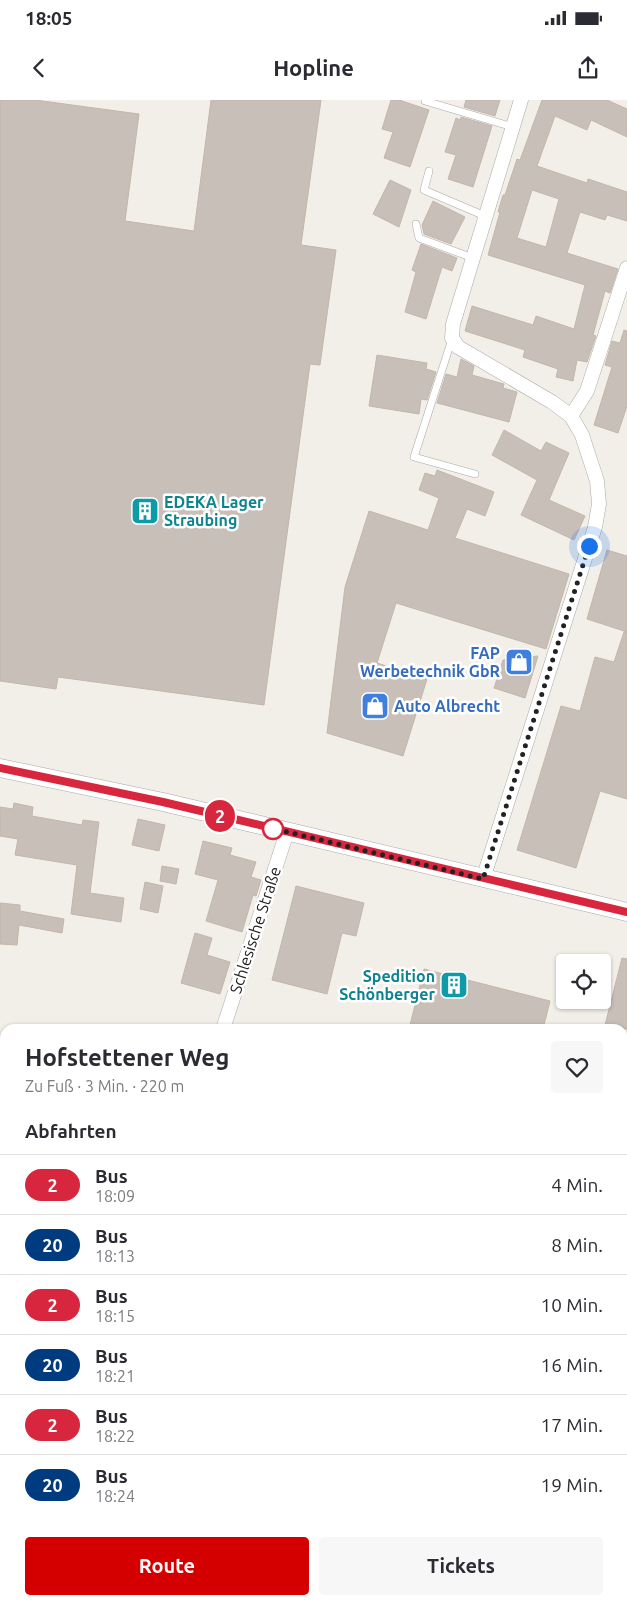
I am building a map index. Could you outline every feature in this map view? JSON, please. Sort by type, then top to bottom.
[{"type":"street","points":[[483,879],[595,527],[599,504],[597,481],[582,435],[571,416],[552,402],[458,347],[452,338],[453,324],[521,100]]},
{"type":"street","points":[[571,416],[587,391],[627,268]]},
{"type":"street","points":[[0,768],[163,802],[627,912]]},
{"type":"street","name":"Schlesische Straße","points":[[225,1024],[287,832]]},
{"type":"lane","points":[[424,102],[512,127]]},
{"type":"lane","points":[[429,171],[424,190],[485,216]]},
{"type":"lane","points":[[416,224],[419,238],[473,258]]},
{"type":"lane","points":[[452,338],[414,457],[474,474]]},
{"type":"building","name":"EDEKA Lager Straubing","points":[[0,100],[35,100],[139,114],[125,221],[194,231],[211,100],[321,100],[301,245],[336,250],[320,365],[310,364],[264,705],[58,677],[56,689],[0,681]]},
{"type":"building","points":[[391,100],[399,100],[429,110],[410,167],[384,158],[393,132],[382,129]]},
{"type":"building","points":[[466,100],[500,100],[495,116],[464,107]]},
{"type":"building","points":[[542,100],[607,100],[627,109],[627,137],[591,120],[587,130],[555,116],[537,166],[587,183],[588,179],[627,192],[627,221],[607,215],[605,220],[580,212],[567,253],[618,269],[610,293],[605,291],[593,335],[596,336],[587,362],[577,360],[573,381],[556,377],[558,369],[523,357],[525,350],[465,331],[472,306],[533,325],[536,316],[574,329],[585,285],[488,255],[503,195],[505,195],[517,159],[520,160]],"holes":[[[532,190],[559,199],[546,247],[517,238]]]},
{"type":"building","points":[[461,117],[492,126],[473,187],[448,179],[456,155],[445,152],[456,118],[460,120]]},
{"type":"building","points":[[390,180],[411,190],[399,227],[373,214]]},
{"type":"building","points":[[433,201],[465,217],[451,244],[424,234],[422,225]]},
{"type":"building","points":[[421,244],[457,258],[452,271],[442,267],[426,319],[405,312],[416,272],[412,270]]},
{"type":"building","points":[[624,330],[627,331],[627,406],[618,433],[594,425],[612,367],[605,365],[612,341],[620,343]]},
{"type":"building","points":[[377,355],[427,363],[426,369],[436,372],[427,400],[421,399],[419,414],[369,406]]},
{"type":"building","points":[[461,359],[474,366],[472,375],[504,384],[503,388],[517,392],[509,422],[437,403],[446,374],[457,377]]},
{"type":"building","points":[[504,430],[541,451],[546,442],[569,453],[549,500],[585,516],[574,540],[521,515],[537,480],[492,455]]},
{"type":"building","points":[[437,470],[494,492],[485,516],[467,509],[455,538],[569,574],[546,649],[396,603],[377,663],[427,679],[403,756],[327,733],[345,587],[369,511],[428,530],[439,498],[419,490],[425,473],[435,476]]},
{"type":"building","points":[[607,550],[627,556],[627,632],[587,619]]},
{"type":"building","points":[[624,632],[627,632],[627,799],[600,791],[576,868],[517,850],[561,706],[580,711],[595,657],[614,662]]},
{"type":"building","name":"FAP Werbetechnik GbR","points":[[538,656],[525,698],[494,688],[503,660]]},
{"type":"building","points":[[14,803],[33,807],[32,816],[82,825],[83,820],[99,822],[90,893],[124,898],[121,922],[71,914],[77,865],[15,855],[18,839],[0,836],[0,807],[13,809]]},
{"type":"building","points":[[138,819],[165,825],[159,851],[132,845]]},
{"type":"building","points":[[203,841],[232,848],[230,855],[256,862],[251,877],[261,880],[256,896],[253,895],[242,932],[206,921],[218,880],[195,874]]},
{"type":"building","points":[[162,866],[179,869],[176,884],[160,881]]},
{"type":"building","points":[[145,882],[163,886],[158,913],[140,909]]},
{"type":"building","points":[[296,886],[364,903],[356,936],[342,933],[327,994],[272,980]]},
{"type":"building","points":[[0,903],[20,905],[20,911],[64,919],[62,933],[19,925],[17,945],[0,944]]},
{"type":"building","points":[[195,933],[212,938],[207,955],[230,962],[220,994],[181,983]]},
{"type":"building","points":[[622,958],[627,959],[627,1024],[605,1024],[609,1009],[611,1009],[611,1001]]},
{"type":"building","name":"Spedition Schönberger","points":[[424,969],[550,1001],[544,1024],[410,1024]]},
{"type":"bus line","name":"2","points":[[0,768],[163,802],[627,912]]},
{"type":"place","name":"EDEKA Lager Straubing","points":[[145,511]]},
{"type":"place","name":"FAP Werbetechnik GbR","points":[[519,662]]},
{"type":"place","name":"Auto Albrecht","points":[[375,706]]},
{"type":"place","name":"Spedition Schönberger","points":[[454,985]]},
{"type":"route","points":[[273,829],[271,828],[483,879],[589,546]]}]
